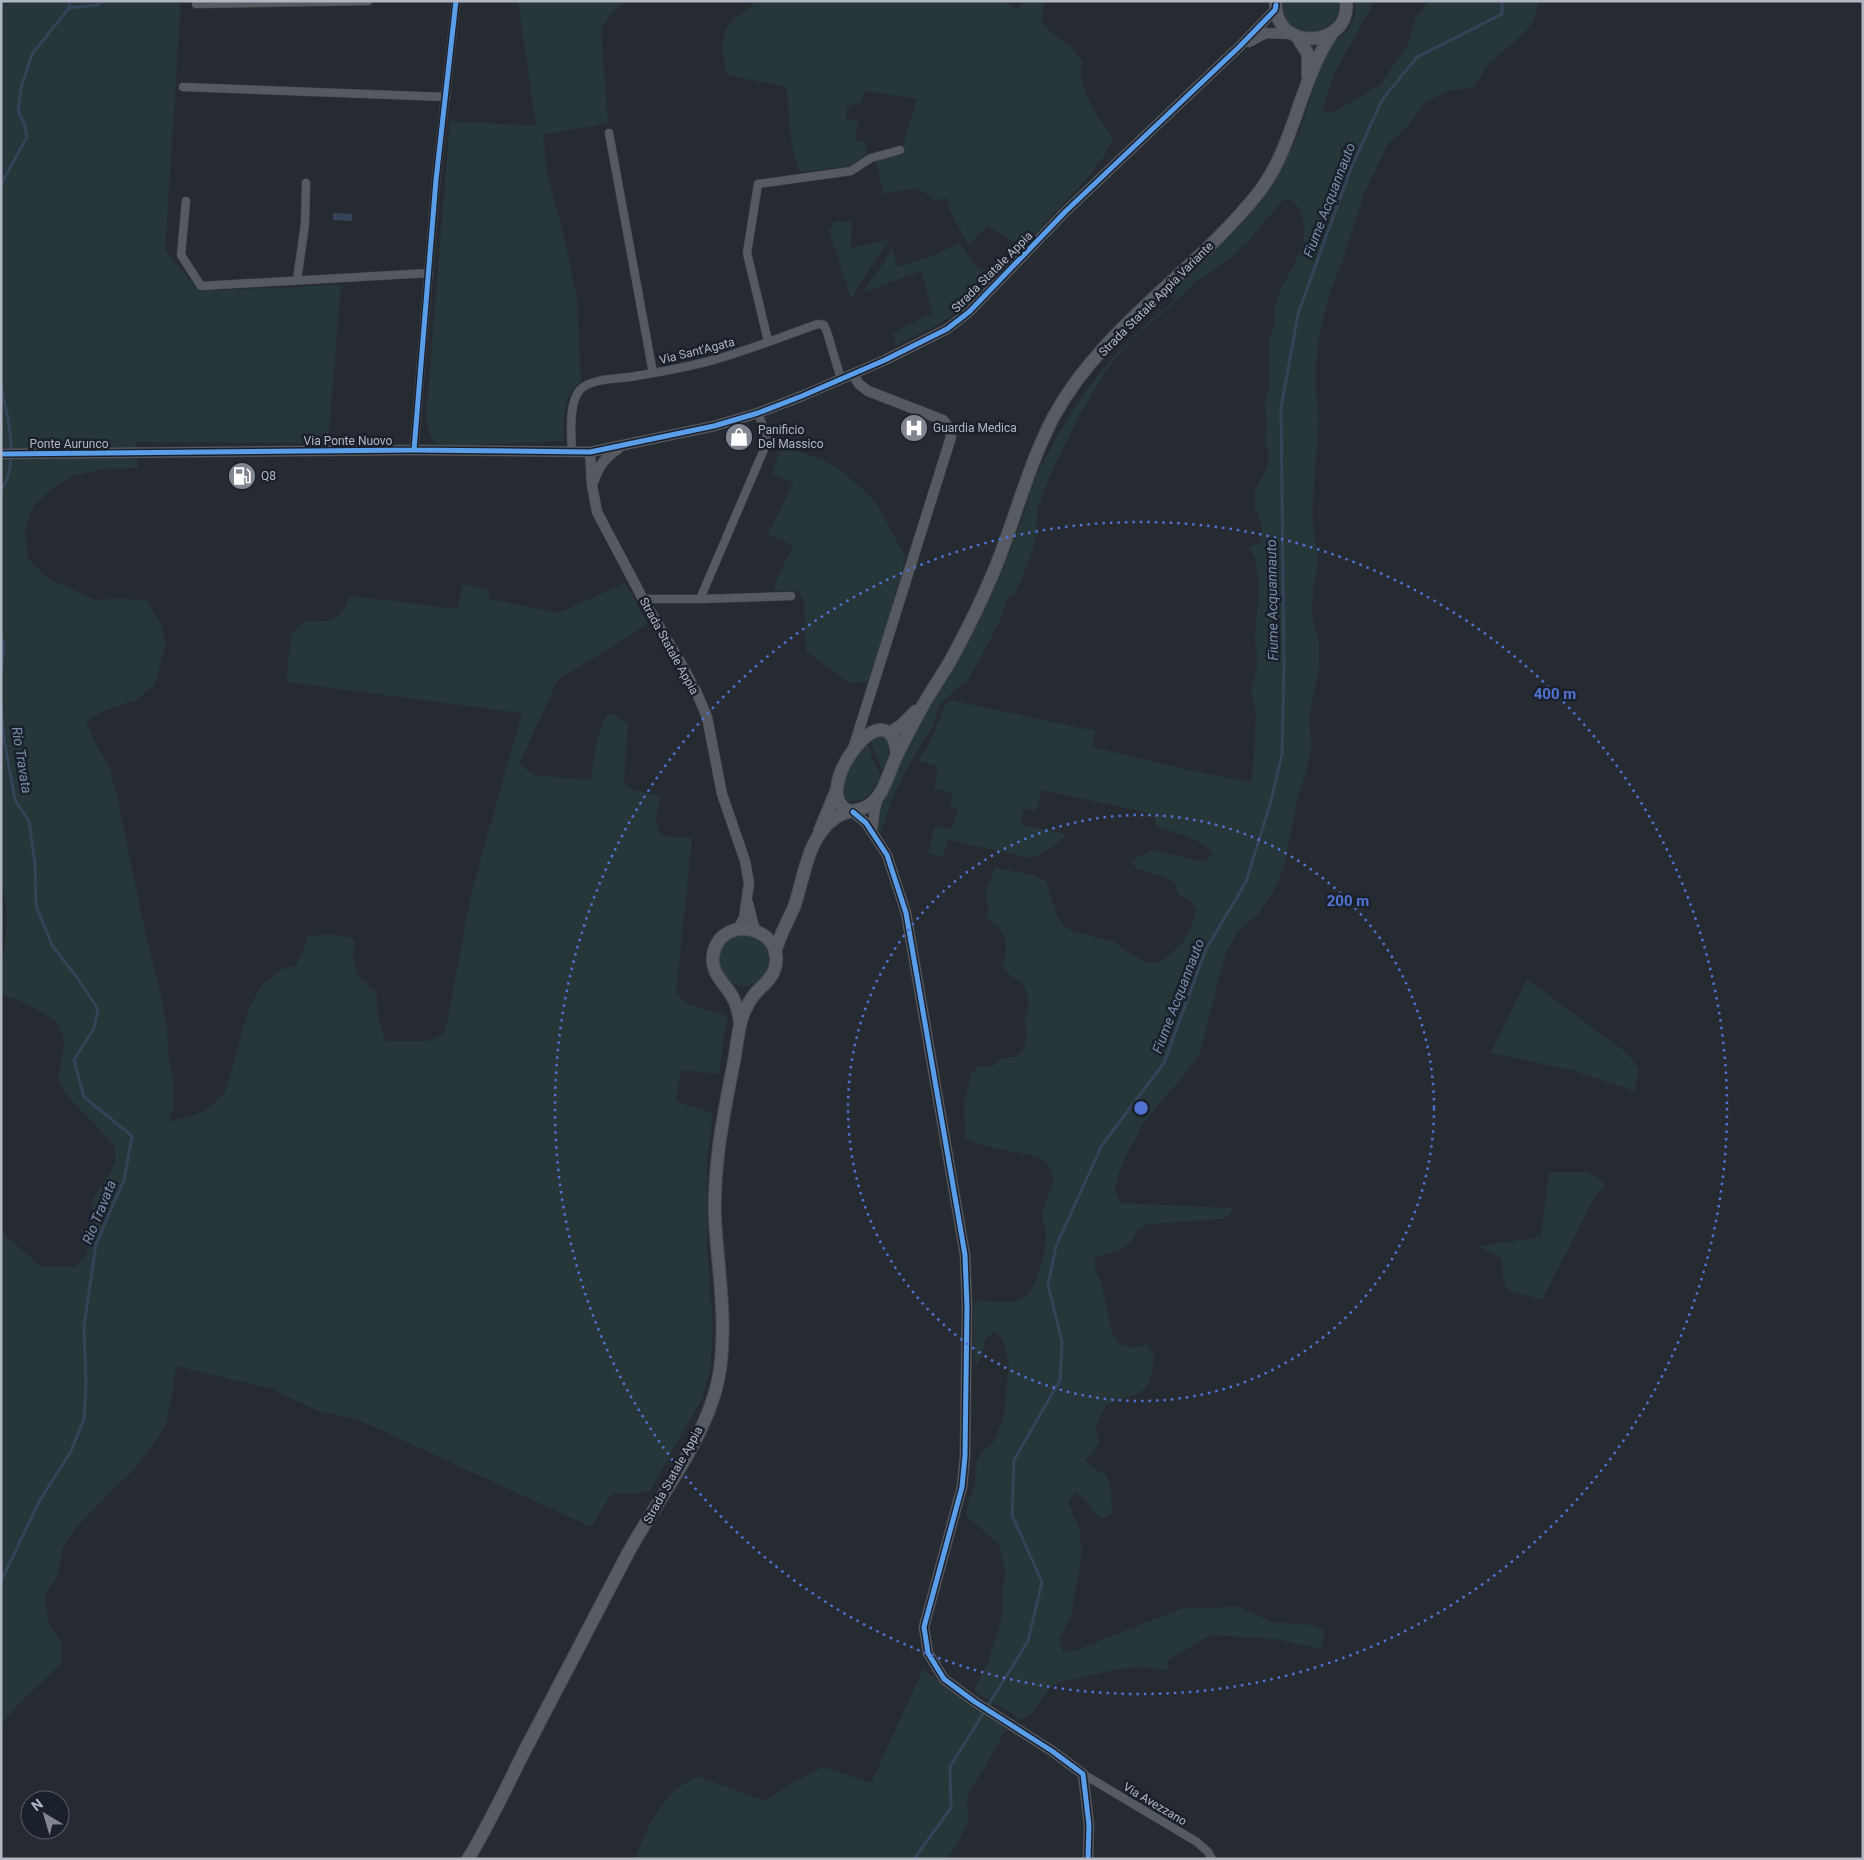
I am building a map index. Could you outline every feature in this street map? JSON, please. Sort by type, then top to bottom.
[{"type":"main road","points":[[1333,32],[1340,24],[1344,15],[1346,1]]},
{"type":"main road","name":"Strada Statale Appia","points":[[1276,3],[1280,21],[1295,36],[1310,40],[1322,38],[1333,32]]},
{"type":"main road","name":"Strada Statale Appia Variante","points":[[775,953],[785,923],[794,906],[809,854],[816,842],[834,818],[860,811],[868,806],[880,793],[897,755],[924,704],[973,619],[996,565],[1043,438],[1056,414],[1092,361],[1122,329],[1224,231],[1260,190],[1283,151],[1306,88],[1322,50],[1333,32]]},
{"type":"main road","name":"Strada Statale Appia Variante","points":[[1295,36],[1308,54],[1306,88]]},
{"type":"main road","name":"Strada Statale Appia Variante","points":[[816,842],[824,816],[838,788],[847,760],[853,749],[872,731],[884,732],[902,725],[924,704]]},
{"type":"main road","points":[[884,732],[895,740],[897,755]]},
{"type":"main road","points":[[838,788],[837,797],[840,806],[851,812]]},
{"type":"main road","points":[[738,929],[771,932],[785,923]]},
{"type":"main road","name":"Strada Statale Appia","points":[[738,929],[728,932],[720,939],[712,958],[713,968],[718,978],[725,985],[737,1006],[740,1023]]},
{"type":"main road","name":"Strada Statale Appia","points":[[468,1859],[630,1550],[692,1447],[710,1407],[720,1371],[724,1314],[715,1219],[716,1176],[721,1130],[740,1023],[748,1004],[770,978],[775,968],[775,953],[768,938],[757,931]]},
{"type":"main road","points":[[725,985],[734,990],[744,992],[761,987]]},
{"type":"street","points":[[196,4],[368,1]]},
{"type":"street","points":[[414,450],[436,180],[456,1]]},
{"type":"street","name":"Strada Statale Appia","points":[[738,929],[744,918],[747,900],[748,884],[745,861],[722,794],[707,717],[687,673],[643,599],[597,512],[592,486],[590,452],[714,426],[758,413],[853,374],[947,329],[969,312],[1066,211],[1239,47],[1275,10],[1276,3]]},
{"type":"street","name":"Strada Statale Appia","points":[[1239,47],[1266,34],[1295,36]]},
{"type":"street","points":[[183,87],[446,97]]},
{"type":"street","points":[[610,134],[653,373]]},
{"type":"street","points":[[768,341],[747,253],[758,184],[851,171],[871,158],[900,150]]},
{"type":"street","points":[[297,280],[305,224],[306,183]]},
{"type":"street","points":[[186,201],[181,255],[201,286],[428,272]]},
{"type":"street","name":"Via Sant'Agata","points":[[572,451],[572,411],[576,396],[582,388],[595,383],[714,360],[818,324],[824,325],[827,332],[841,379]]},
{"type":"street","points":[[853,374],[859,384],[868,391],[943,420],[951,434],[853,749]]},
{"type":"street","points":[[700,599],[768,440],[758,413]]},
{"type":"street","name":"Strada Statale Appia","points":[[592,486],[599,466],[609,455],[629,443]]},
{"type":"street","name":"Via Ponte Nuovo","points":[[136,453],[414,450],[590,452]]},
{"type":"street","name":"Ponte Aurunco","points":[[1,454],[136,453]]},
{"type":"street","points":[[643,599],[791,596]]},
{"type":"street","points":[[866,712],[871,724],[884,732]]},
{"type":"street","points":[[872,831],[875,808],[880,793]]},
{"type":"street","points":[[851,812],[866,823],[887,855],[906,913],[965,1255],[967,1306],[966,1456],[962,1487],[924,1627],[928,1653],[944,1679],[1083,1774],[1089,1824],[1088,1859]]},
{"type":"street","name":"Strada Statale Appia","points":[[747,900],[757,931]]},
{"type":"street","name":"Via Avezzano","points":[[1083,1774],[1197,1842],[1208,1852],[1212,1859]]},
{"type":"shaded area","points":[[1,1],[181,1],[165,251],[200,291],[341,285],[328,443],[136,442],[138,468],[105,469],[75,475],[53,488],[34,505],[25,529],[28,558],[48,578],[96,600],[121,598],[147,601],[161,623],[166,645],[154,686],[134,701],[109,709],[86,721],[109,767],[116,792],[147,940],[163,1005],[168,1055],[174,1082],[173,1108],[168,1122],[194,1115],[212,1106],[225,1092],[248,1011],[260,987],[280,970],[296,965],[304,949],[307,936],[332,934],[355,939],[353,956],[357,974],[376,992],[378,1017],[385,1041],[429,1041],[443,1034],[447,1022],[472,890],[522,713],[286,682],[291,635],[305,621],[334,619],[342,611],[351,596],[458,609],[462,584],[490,590],[489,599],[558,613],[625,583],[648,624],[558,680],[519,764],[534,775],[591,780],[598,737],[607,714],[614,714],[628,724],[624,783],[631,789],[661,796],[656,820],[661,836],[692,838],[676,994],[685,1003],[727,1016],[719,1074],[681,1070],[675,1101],[713,1113],[707,1159],[707,1250],[713,1326],[710,1373],[702,1398],[650,1491],[631,1494],[612,1493],[591,1527],[359,1420],[318,1411],[272,1389],[176,1366],[165,1427],[134,1470],[77,1527],[62,1548],[58,1574],[45,1596],[48,1621],[61,1643],[62,1661],[14,1709],[1,1727],[1,1229],[6,1236],[42,1267],[76,1267],[87,1254],[93,1198],[107,1178],[115,1162],[115,1147],[64,1092],[58,1079],[64,1041],[57,1021],[22,1002],[1,994],[1,960],[4,953],[7,916],[1,876]]},
{"type":"shaded area","points":[[518,1],[624,1],[610,15],[601,29],[608,123],[543,135],[547,174],[562,228],[577,298],[581,382],[570,393],[567,401],[564,417],[564,441],[437,446],[430,437],[426,417],[450,121],[536,126]]},
{"type":"shaded area","points":[[756,1],[1003,1],[1017,10],[1023,1],[1044,1],[1042,22],[1050,31],[1071,47],[1083,62],[1081,71],[1085,91],[1095,111],[1113,138],[1105,155],[1090,175],[1023,247],[987,226],[969,246],[947,206],[950,200],[945,198],[934,201],[931,196],[915,188],[884,194],[875,160],[900,155],[917,99],[865,91],[861,103],[847,106],[846,120],[859,121],[855,138],[858,141],[866,142],[867,155],[850,166],[801,172],[794,156],[792,144],[787,87],[727,75],[723,51],[724,35],[731,22]]},
{"type":"shaded area","points":[[1283,1],[1339,1],[1337,16],[1330,25],[1320,31],[1298,30],[1289,24],[1284,14]]},
{"type":"shaded area","points":[[1355,1],[1375,1],[1336,70],[1322,108],[1328,113],[1334,112],[1380,85],[1409,43],[1415,17],[1430,1],[1538,1],[1537,12],[1533,21],[1520,37],[1489,64],[1474,87],[1449,91],[1425,102],[1408,127],[1388,144],[1365,191],[1341,265],[1331,289],[1318,340],[1316,392],[1319,418],[1312,513],[1318,565],[1313,591],[1312,617],[1319,642],[1319,668],[1309,718],[1311,745],[1307,770],[1298,796],[1284,867],[1273,892],[1258,914],[1238,931],[1226,953],[1200,1053],[1185,1074],[1144,1122],[1127,1154],[1117,1178],[1115,1191],[1120,1203],[1232,1208],[1230,1214],[1223,1219],[1148,1224],[1137,1231],[1130,1243],[1119,1251],[1095,1257],[1095,1269],[1101,1282],[1112,1333],[1120,1344],[1132,1348],[1146,1344],[1154,1354],[1147,1386],[1136,1394],[1106,1405],[1095,1428],[1100,1441],[1094,1452],[1085,1460],[1094,1469],[1106,1474],[1113,1512],[1103,1519],[1075,1492],[1068,1503],[1079,1527],[1082,1552],[1071,1616],[1059,1639],[1063,1652],[1076,1650],[1183,1608],[1237,1606],[1272,1622],[1312,1625],[1324,1630],[1323,1644],[1320,1649],[1276,1639],[1212,1635],[1168,1661],[1169,1671],[1144,1667],[1118,1669],[1057,1683],[1047,1691],[1033,1712],[1022,1720],[974,1691],[987,1665],[1001,1621],[1005,1570],[999,1544],[971,1520],[966,1512],[977,1474],[976,1462],[982,1451],[993,1443],[1003,1419],[1009,1365],[1003,1340],[994,1331],[985,1340],[983,1353],[977,1365],[975,1362],[973,1313],[977,1300],[1013,1301],[1023,1298],[1028,1294],[1040,1269],[1046,1235],[1043,1212],[1053,1182],[1053,1176],[1045,1162],[1037,1157],[998,1149],[965,1139],[964,1100],[969,1088],[970,1075],[979,1066],[992,1067],[1002,1058],[1015,1057],[1024,1048],[1027,1035],[1025,1022],[1028,996],[1023,984],[1002,969],[1006,953],[1005,940],[1000,929],[987,918],[988,906],[985,892],[995,868],[1034,875],[1046,881],[1057,915],[1064,927],[1116,942],[1126,951],[1149,963],[1163,961],[1182,943],[1189,932],[1197,911],[1190,901],[1179,895],[1174,883],[1163,877],[1138,869],[1129,861],[1152,850],[1204,862],[1213,853],[1200,842],[1156,826],[1153,814],[1042,790],[1036,812],[1023,808],[1021,825],[1067,834],[1046,851],[1030,858],[948,840],[943,857],[928,853],[934,826],[952,829],[958,809],[950,806],[952,793],[934,789],[938,766],[918,761],[929,744],[946,704],[950,700],[1095,731],[1092,747],[1202,773],[1251,782],[1256,715],[1251,689],[1258,664],[1255,638],[1259,586],[1256,560],[1249,548],[1260,542],[1262,528],[1254,504],[1255,490],[1267,467],[1269,455],[1265,441],[1267,428],[1265,402],[1269,390],[1269,340],[1274,328],[1275,306],[1279,293],[1302,248],[1305,226],[1299,208],[1293,201],[1284,199],[1250,239],[1226,262],[1196,282],[1176,302],[1169,295],[1241,225],[1267,191],[1299,134],[1321,65],[1330,48],[1347,31],[1353,21]]},
{"type":"shaded area","points":[[833,221],[852,222],[851,248],[891,239],[851,299],[829,230],[832,229]]},
{"type":"shaded area","points":[[960,243],[971,260],[993,280],[957,312],[939,324],[896,345],[892,333],[933,313],[921,271],[862,293],[885,261],[892,246],[897,267],[929,257]]},
{"type":"shaded area","points":[[1173,302],[1176,302],[1133,338],[1117,356],[1078,418],[1049,478],[1037,510],[1036,538],[1016,592],[1006,601],[1000,621],[969,679],[939,706],[932,727],[906,770],[891,802],[880,834],[876,826],[892,777],[916,730],[977,626],[998,581],[1022,519],[1033,483],[1044,460],[1080,399],[1107,364],[1138,332]]},
{"type":"shaded area","points":[[782,444],[833,465],[857,484],[877,504],[906,558],[870,682],[849,683],[806,651],[804,600],[798,591],[772,590],[793,545],[768,535],[793,483],[772,473]]},
{"type":"shaded area","points":[[880,735],[887,739],[889,755],[883,771],[870,741]]},
{"type":"shaded area","points":[[867,743],[873,756],[870,758],[871,761],[874,760],[881,776],[863,799],[858,801],[847,800],[844,792],[845,777],[852,762]]},
{"type":"shaded area","points":[[744,934],[754,936],[762,942],[768,950],[770,960],[768,970],[762,978],[754,984],[744,986],[734,984],[726,978],[720,970],[718,960],[720,950],[726,942],[734,936]]},
{"type":"shaded area","points":[[1527,979],[1627,1053],[1639,1069],[1635,1091],[1575,1071],[1491,1053]]},
{"type":"shaded area","points":[[1549,1172],[1587,1172],[1606,1184],[1593,1200],[1542,1300],[1507,1290],[1503,1277],[1502,1259],[1479,1246],[1541,1237]]},
{"type":"shaded area","points":[[923,1669],[964,1701],[1006,1729],[984,1769],[969,1791],[966,1804],[969,1818],[958,1843],[947,1859],[635,1859],[646,1832],[667,1798],[674,1791],[698,1776],[765,1801],[786,1786],[823,1767],[871,1783]]},
{"type":"water","points":[[333,213],[352,214],[352,221],[333,220]]},
{"type":"waterway","name":"Rio Travata","points":[[1,184],[27,137],[25,126],[18,110],[21,88],[32,54],[69,8],[70,1]]},
{"type":"waterway","points":[[69,8],[97,5],[102,1]]},
{"type":"waterway","name":"Fiume Acquannauto","points":[[914,1859],[951,1808],[950,1767],[1028,1641],[1042,1582],[1012,1515],[1014,1460],[1060,1380],[1062,1342],[1048,1285],[1056,1246],[1102,1145],[1164,1063],[1206,949],[1246,882],[1271,801],[1282,754],[1284,665],[1281,408],[1298,314],[1351,168],[1382,100],[1417,57],[1502,14],[1502,1]]},
{"type":"waterway","name":"Rio Travata","points":[[1,387],[11,440],[10,467],[7,479],[1,490]]},
{"type":"waterway","name":"Rio Travata","points":[[1,637],[4,644],[1,674]]},
{"type":"waterway","name":"Rio Travata","points":[[1,704],[4,739],[15,800],[29,821],[35,864],[36,906],[52,945],[98,1009],[94,1028],[74,1060],[84,1097],[132,1136],[124,1180],[96,1244],[84,1326],[86,1384],[84,1419],[70,1453],[40,1500],[1,1581]]},
{"type":"cycle path","points":[[414,450],[436,180],[456,1]]},
{"type":"cycle path","points":[[1,454],[414,450],[590,452],[714,426],[758,413],[885,360],[947,329],[969,312],[1066,211],[1239,47],[1275,10],[1276,5]]},
{"type":"cycle path","points":[[853,812],[866,823],[887,855],[906,913],[965,1255],[967,1307],[965,1456],[962,1487],[924,1627],[928,1653],[944,1679],[1083,1774],[1089,1825],[1088,1859]]},
{"type":"place","name":"Guardia Medica","points":[[914,428]]},
{"type":"place","name":"Panificio Del Massico","points":[[739,437]]},
{"type":"place","name":"Q8","points":[[242,476]]}]
